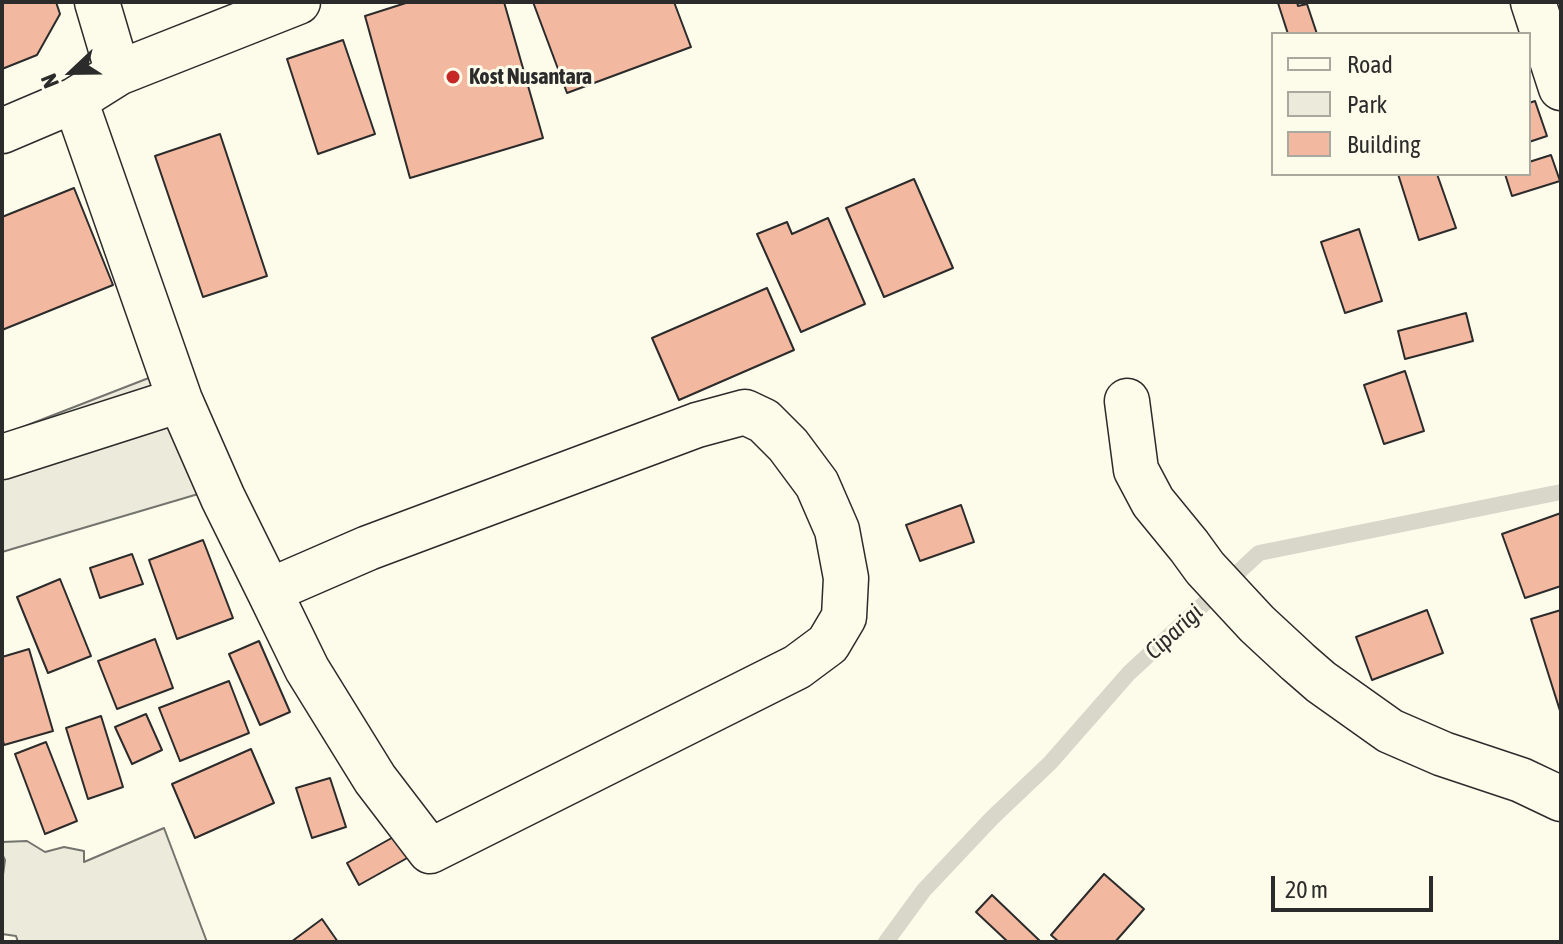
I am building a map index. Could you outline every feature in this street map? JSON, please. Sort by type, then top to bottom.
[{"type":"street","points":[[97,2],[118,73]]},
{"type":"street","points":[[2,131],[75,100],[118,73],[298,2]]},
{"type":"street","points":[[1533,2],[1561,88]]},
{"type":"street","points":[[75,100],[180,400],[223,498],[307,669],[375,779],[430,851],[797,667],[828,644],[844,617],[846,578],[837,530],[817,484],[788,445],[764,421],[745,412],[697,425],[368,548],[269,591]]},
{"type":"street","points":[[2,457],[180,400]]},
{"type":"street","points":[[1127,401],[1136,470],[1153,502],[1205,568],[1257,624],[1321,682],[1390,731],[1443,754],[1521,780],[1561,799]]},
{"type":"green space","points":[[159,374],[205,492],[2,552],[2,435]]},
{"type":"green space","points":[[164,828],[207,942],[18,942],[16,936],[2,934],[5,860],[2,842],[27,841],[45,852],[64,847],[84,851],[84,862]]},
{"type":"building","points":[[2,2],[56,2],[60,14],[37,55],[2,69]]},
{"type":"building","name":"Kost Nusantara","points":[[409,2],[504,2],[543,138],[410,178],[365,16]]},
{"type":"building","points":[[533,2],[674,2],[691,47],[567,93]]},
{"type":"building","points":[[1278,3],[1307,4],[1316,32],[1287,32]]},
{"type":"building","points":[[343,40],[375,134],[318,154],[287,59]]},
{"type":"building","points":[[1535,101],[1547,136],[1531,141],[1531,102]]},
{"type":"building","points":[[220,134],[267,276],[203,297],[155,156]]},
{"type":"building","points":[[1551,155],[1560,181],[1512,196],[1506,176],[1531,176],[1531,161]]},
{"type":"building","points":[[1399,176],[1438,176],[1456,228],[1419,240]]},
{"type":"building","points":[[914,179],[953,268],[884,297],[846,208]]},
{"type":"building","points":[[74,188],[113,285],[2,330],[2,217]]},
{"type":"building","points":[[828,218],[865,304],[801,332],[757,234],[787,222],[792,234]]},
{"type":"building","points":[[1359,229],[1382,301],[1345,313],[1321,242]]},
{"type":"building","points":[[767,288],[794,350],[679,400],[652,338]]},
{"type":"building","points":[[1466,313],[1473,341],[1405,359],[1398,331]]},
{"type":"building","points":[[1405,371],[1424,431],[1384,444],[1364,385]]},
{"type":"building","points":[[961,505],[974,542],[920,561],[906,525]]},
{"type":"building","points":[[1561,513],[1561,586],[1525,598],[1502,534]]},
{"type":"building","points":[[203,540],[233,618],[177,639],[149,560]]},
{"type":"building","points":[[132,554],[143,584],[100,598],[90,568]]},
{"type":"building","points":[[60,579],[91,656],[48,673],[17,597]]},
{"type":"building","points":[[1427,610],[1443,653],[1372,680],[1356,637]]},
{"type":"building","points":[[1561,610],[1561,714],[1531,619]]},
{"type":"building","points":[[155,639],[173,688],[117,709],[98,661]]},
{"type":"building","points":[[259,641],[290,712],[260,725],[229,654]]},
{"type":"building","points":[[29,649],[53,731],[4,745],[2,657]]},
{"type":"building","points":[[229,681],[249,733],[180,761],[159,708]]},
{"type":"building","points":[[146,714],[162,750],[132,764],[115,727]]},
{"type":"building","points":[[101,716],[123,787],[88,799],[66,728]]},
{"type":"building","points":[[46,742],[77,821],[45,834],[15,754]]},
{"type":"building","points":[[251,749],[274,803],[195,838],[172,784]]},
{"type":"building","points":[[330,778],[346,827],[312,838],[296,788]]},
{"type":"building","points":[[397,835],[409,857],[359,885],[347,863]]},
{"type":"building","points":[[1104,874],[1144,909],[1115,942],[1059,942],[1051,935]]},
{"type":"building","points":[[992,895],[1041,942],[1008,942],[976,912]]},
{"type":"building","points":[[322,919],[338,942],[291,942]]},
{"type":"waterway","name":"Ciparigi","points":[[886,942],[924,890],[992,818],[1050,763],[1129,673],[1259,553],[1561,492]]},
{"type":"place","name":"Kost Nusantara","points":[[453,77]]}]
